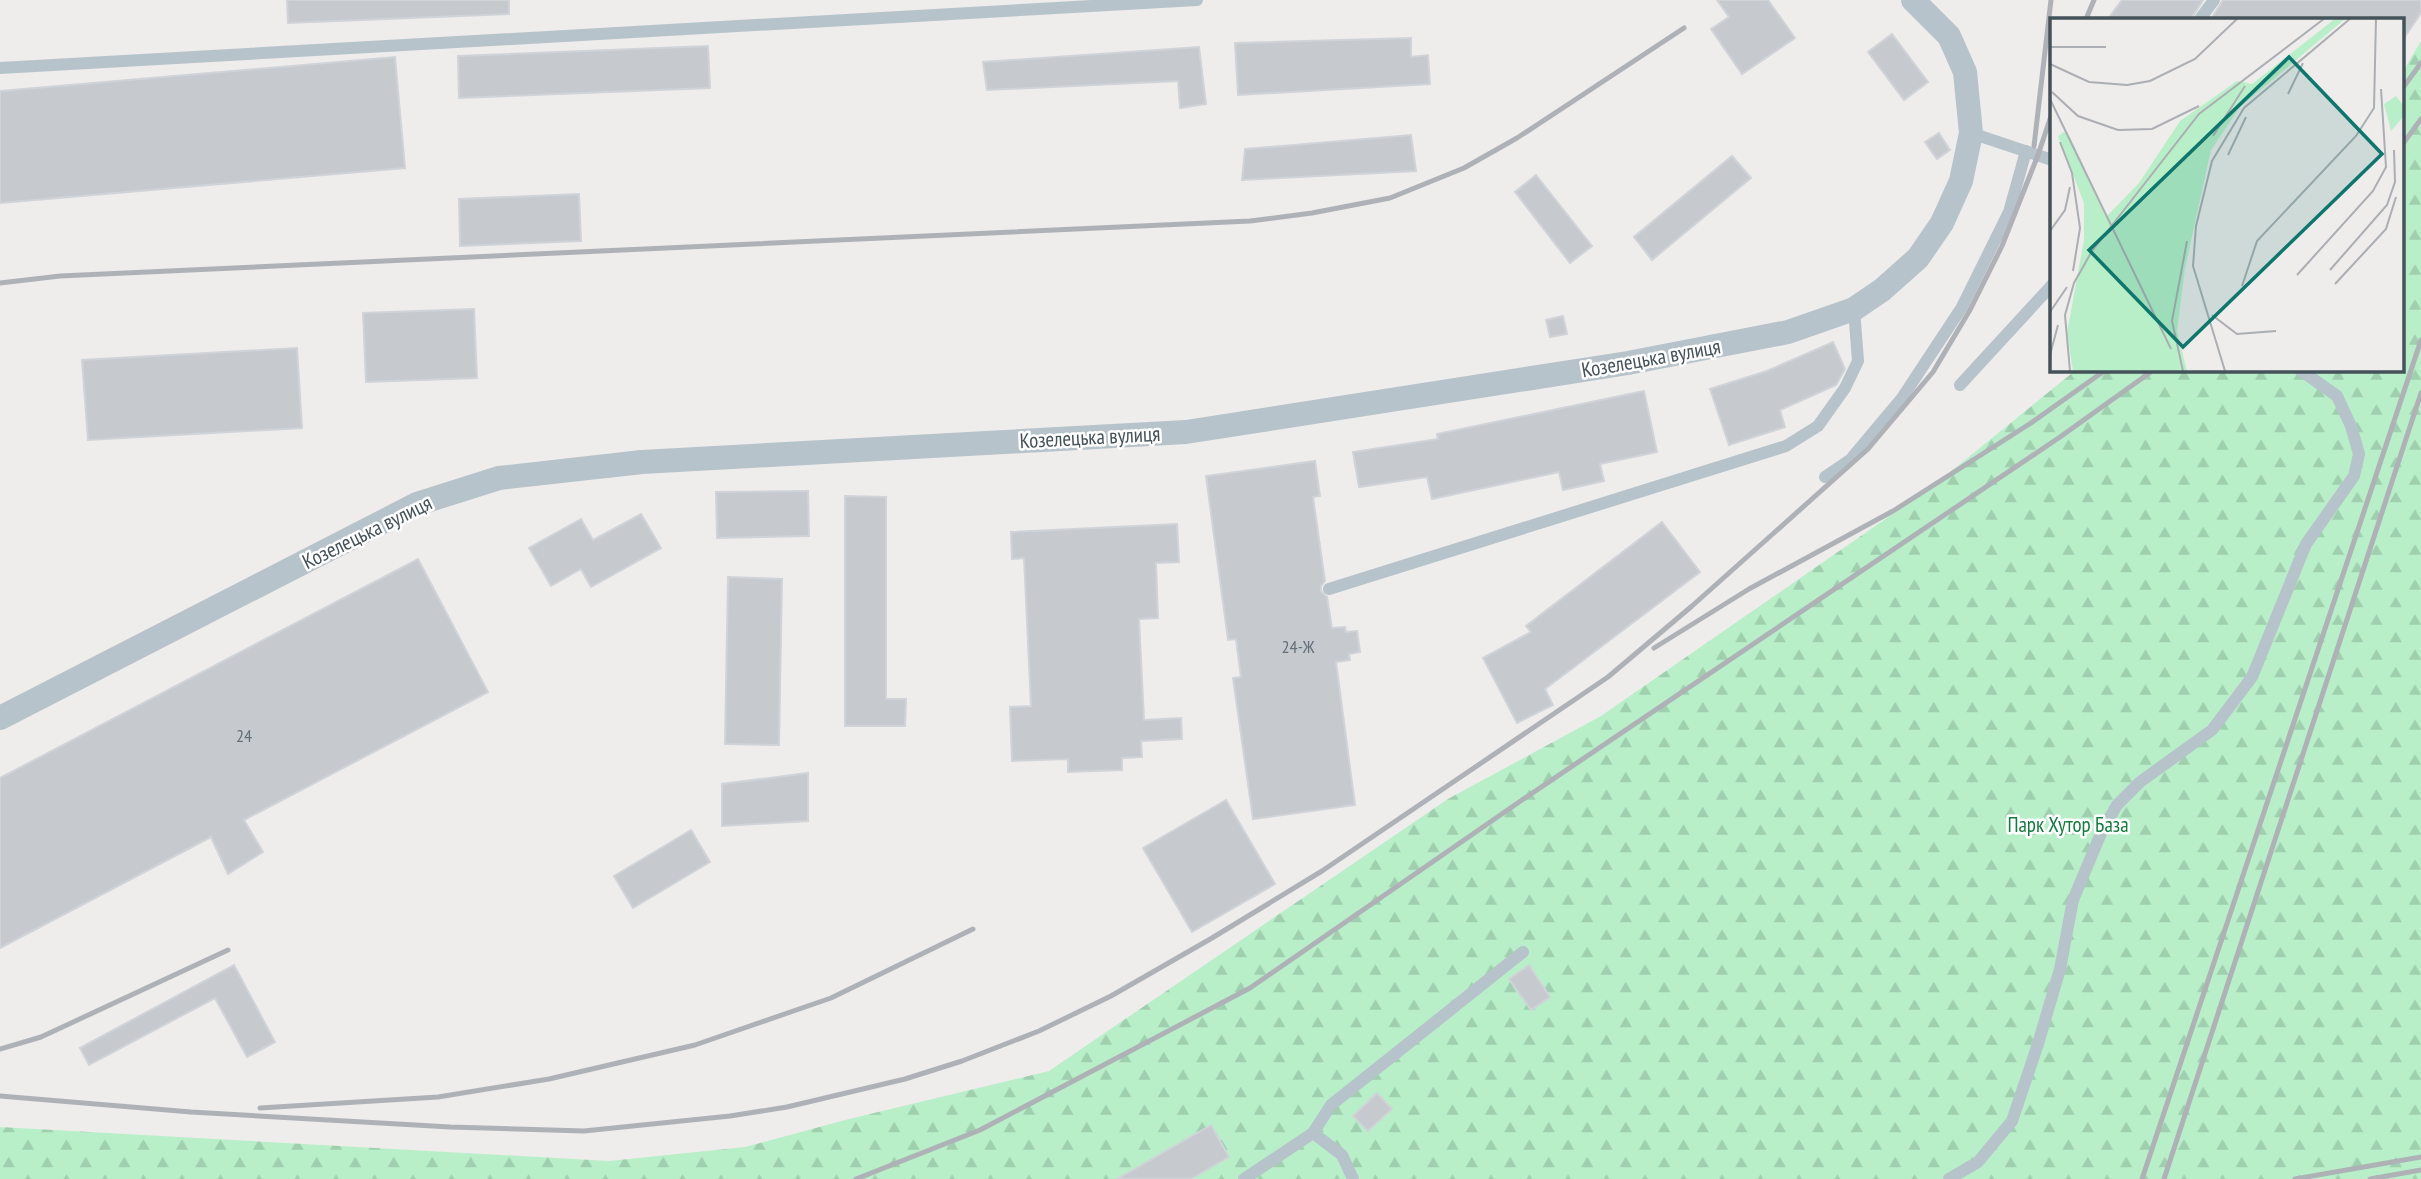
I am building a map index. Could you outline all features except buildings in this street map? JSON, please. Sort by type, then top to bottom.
[{"type":"street","name":"Козелецька вулиця","points":[[0,718],[417,504],[499,478],[642,462],[1186,432],[1641,361],[1788,332],[1854,309],[1882,290],[1918,258],[1942,223],[1961,181],[1971,133],[1965,72],[1949,36],[1913,0]]},
{"type":"lane","points":[[0,68],[1043,4],[1196,0]]},
{"type":"lane","points":[[2201,18],[2214,0]]},
{"type":"lane","points":[[1971,133],[2050,159]]},
{"type":"lane","points":[[1825,477],[1850,460],[1902,398],[1962,307],[2009,212],[2026,151]]},
{"type":"lane","points":[[1960,385],[2050,287]]},
{"type":"lane","points":[[1329,589],[1786,446],[1818,426],[1845,388],[1858,361],[1854,309]]},
{"type":"lane","points":[[1949,1179],[1978,1162],[2012,1121],[2060,969],[2073,900],[2102,831],[2117,805],[2140,782],[2212,730],[2252,677],[2306,544],[2354,476],[2359,454],[2351,426],[2337,396],[2302,371]]},
{"type":"lane","points":[[1244,1179],[1313,1133],[1331,1105],[1523,952]]},
{"type":"lane","points":[[1313,1133],[1342,1155],[1353,1179]]},
{"type":"green space","name":"Парк Хутор База","points":[[2421,41],[2421,1179],[0,1179],[0,1127],[609,1161],[745,1147],[1049,1071],[1448,799],[1601,716],[1933,486],[2075,371],[2404,371],[2404,70]]},
{"type":"railway","points":[[2034,146],[2051,0]]},
{"type":"railway","points":[[2086,18],[2094,0]]},
{"type":"railway","points":[[0,283],[60,276],[1250,221],[1312,213],[1390,198],[1464,168],[1517,138],[1684,28]]},
{"type":"railway","points":[[2404,86],[2421,63]]},
{"type":"railway","points":[[0,1096],[191,1112],[450,1127],[584,1131],[730,1116],[787,1107],[905,1079],[962,1061],[1039,1031],[1111,996],[1322,871],[1608,677],[1868,449],[1933,372],[1970,310],[2002,246],[2050,119]]},
{"type":"railway","points":[[2404,142],[2421,119]]},
{"type":"railway","points":[[2142,1179],[2421,340]]},
{"type":"railway","points":[[1654,648],[1749,589],[1893,511],[2031,423],[2104,371]]},
{"type":"railway","points":[[856,1179],[980,1130],[1250,988],[1522,800],[2060,437],[2152,371]]},
{"type":"railway","points":[[2164,1179],[2421,393]]},
{"type":"railway","points":[[260,1108],[438,1097],[549,1079],[695,1045],[831,998],[973,929]]},
{"type":"railway","points":[[0,1049],[41,1037],[228,950]]},
{"type":"railway","points":[[2295,1179],[2421,1157]]},
{"type":"railway","points":[[2370,1179],[2421,1170]]}]
